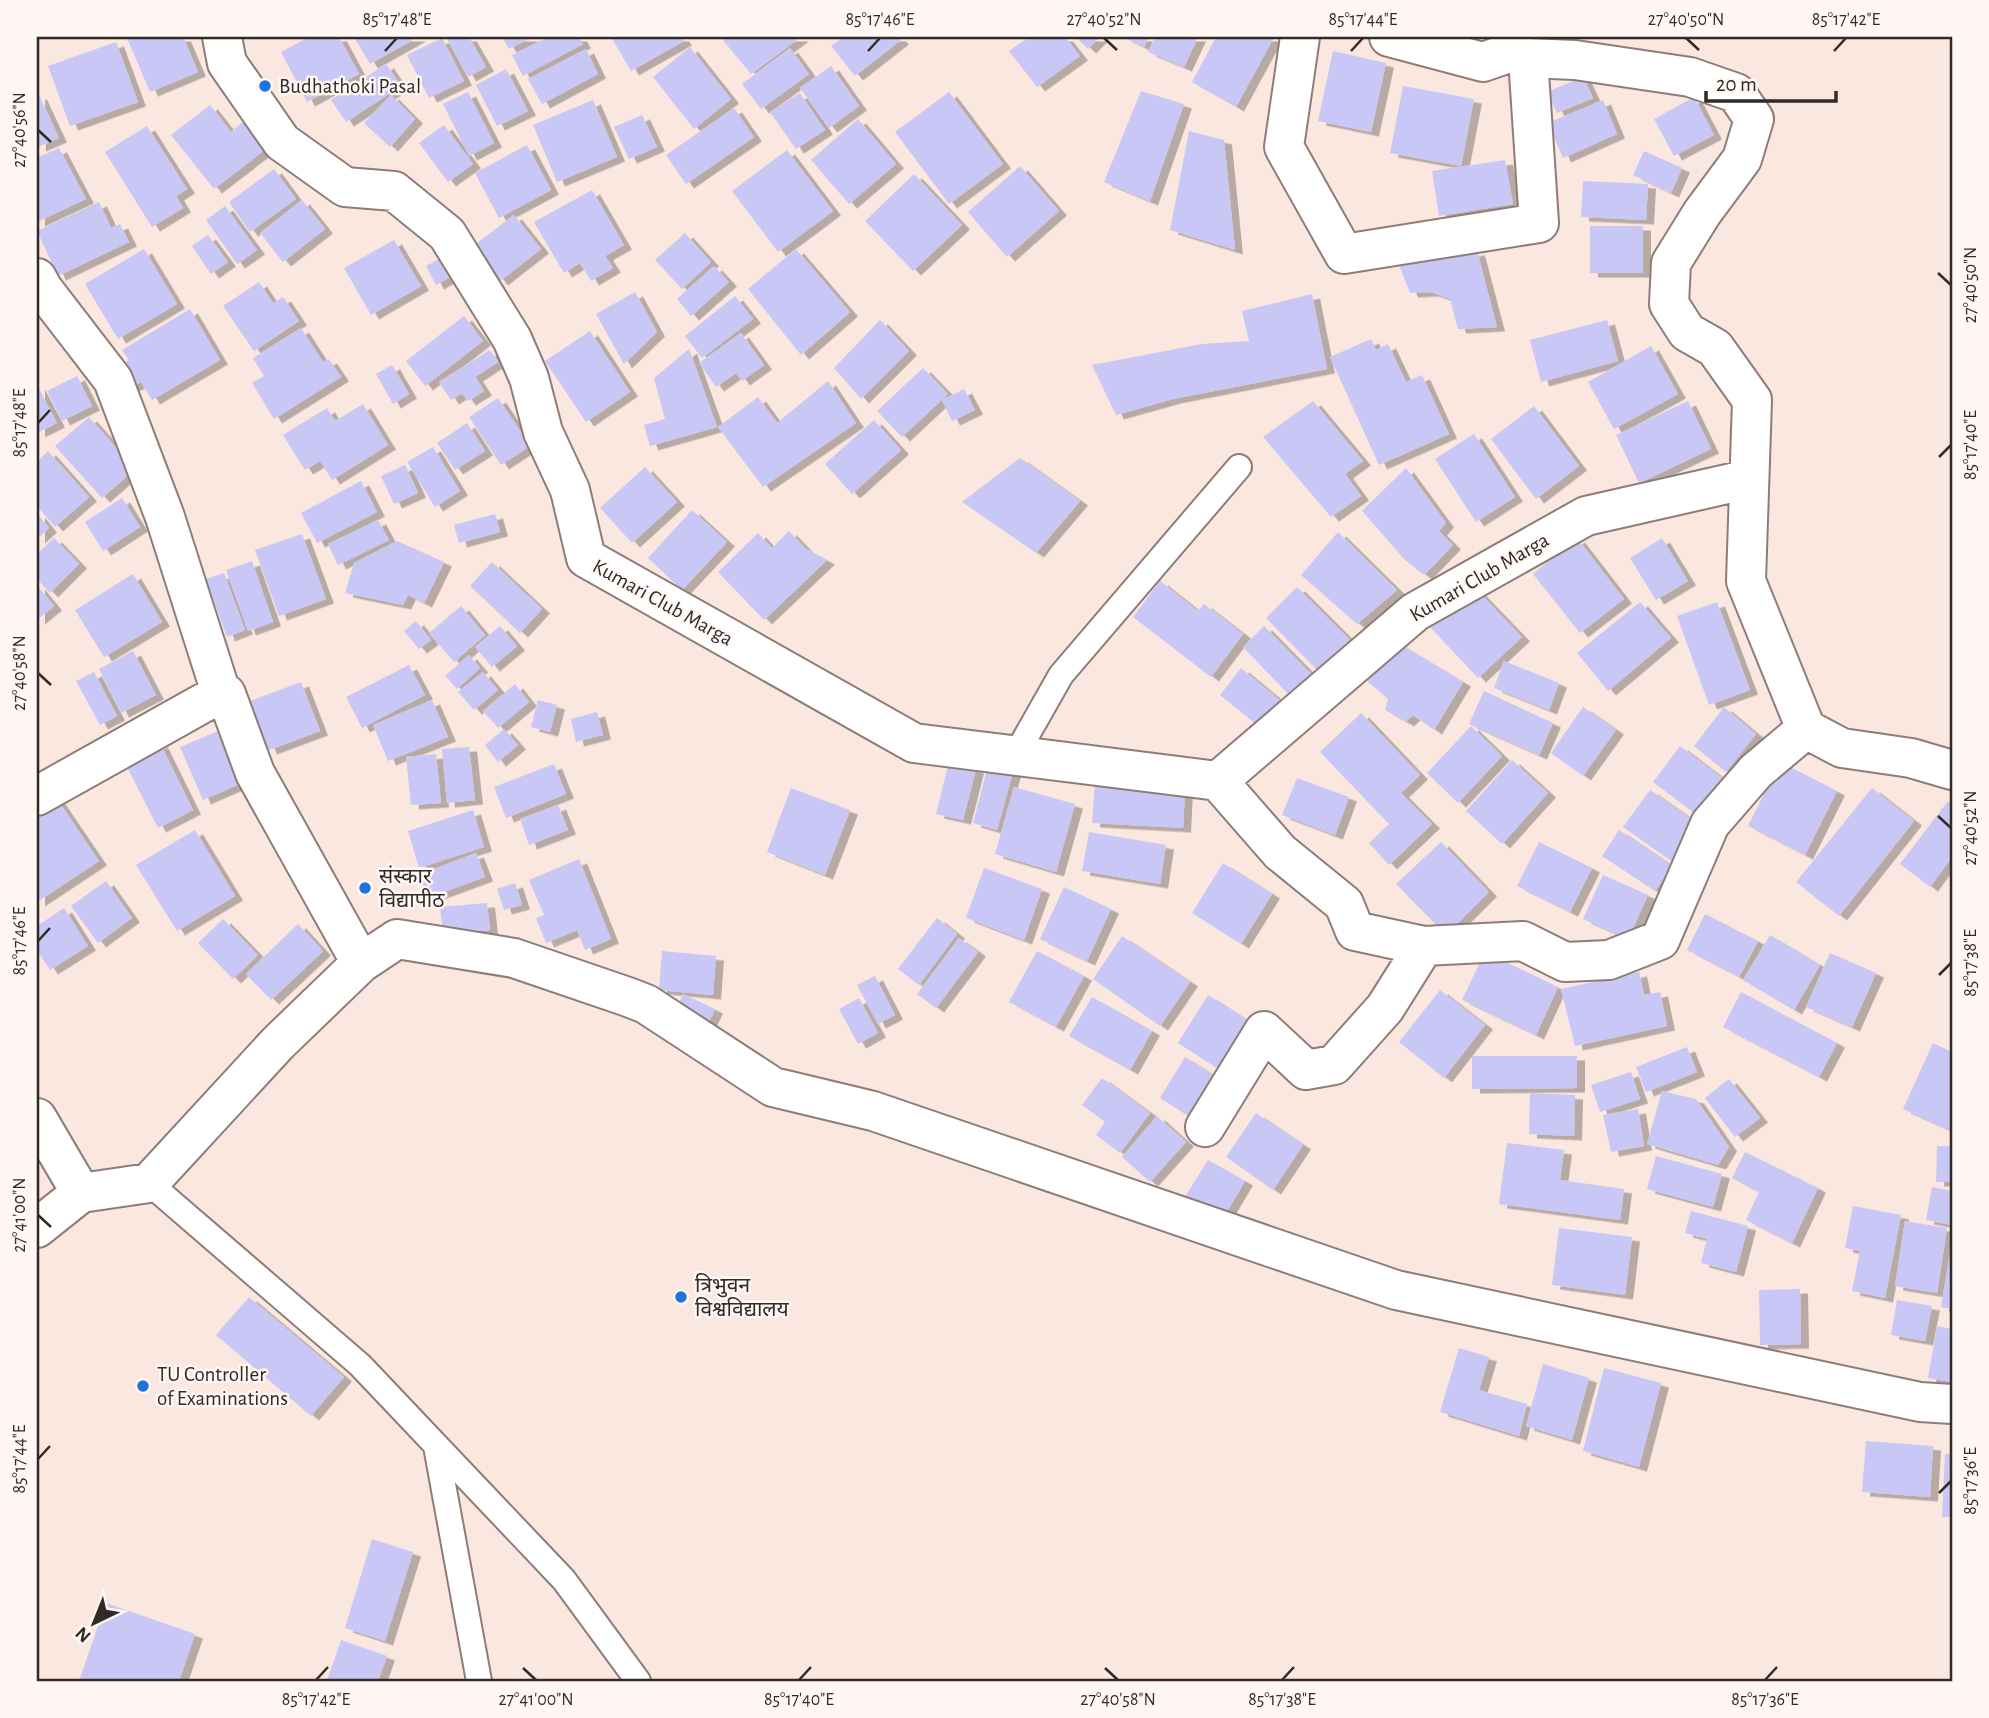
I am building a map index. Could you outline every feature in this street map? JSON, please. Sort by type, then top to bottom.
[{"type":"street","name":"Kumari Club Marga","points":[[222,37],[227,63],[282,142],[345,187],[394,191],[447,233],[512,339],[529,377],[543,432],[570,490],[586,558],[908,741],[1218,781],[1415,612],[1586,516],[1749,479]]},
{"type":"street","points":[[1300,37],[1284,147],[1345,254],[1539,223],[1517,49]]},
{"type":"street","points":[[1389,37],[1483,62],[1517,49],[1690,77],[1736,93],[1754,119],[1742,159],[1702,213],[1671,264],[1669,304],[1687,332],[1715,348],[1752,400],[1746,581],[1806,729],[1842,748],[1911,758],[1952,769]]},
{"type":"street","points":[[37,278],[113,380],[165,517],[221,694]]},
{"type":"street","points":[[37,796],[221,694],[226,694],[256,773],[361,963]]},
{"type":"street","points":[[1218,781],[1280,852],[1344,904],[1355,931],[1424,946],[1523,941],[1565,962],[1609,960],[1660,940],[1710,824],[1756,771],[1806,729]]},
{"type":"street","points":[[37,1228],[81,1192],[149,1183],[278,1043],[361,963],[397,939],[514,958],[646,1004],[773,1087],[873,1111],[1396,1290],[1920,1402],[1952,1404]]},
{"type":"street","points":[[1205,1127],[1264,1031],[1306,1070],[1334,1065],[1385,1008],[1424,946]]},
{"type":"street","points":[[37,1118],[81,1192]]},
{"type":"lane","points":[[1016,756],[1061,675],[1239,467]]},
{"type":"lane","points":[[149,1183],[360,1365],[564,1580],[638,1681]]},
{"type":"lane","points":[[436,1446],[479,1681]]},
{"type":"building","points":[[183,37],[198,72],[150,92],[127,38]]},
{"type":"building","points":[[309,37],[339,37],[359,74],[307,102],[281,52]]},
{"type":"building","points":[[354,37],[418,37],[370,64]]},
{"type":"building","points":[[446,37],[469,37],[486,67],[468,77]]},
{"type":"building","points":[[502,37],[532,37],[509,49]]},
{"type":"building","points":[[548,37],[579,37],[583,44],[523,76],[512,55]]},
{"type":"building","points":[[611,37],[681,37],[684,41],[631,71]]},
{"type":"building","points":[[801,37],[751,74],[722,39]]},
{"type":"building","points":[[843,37],[898,37],[901,40],[855,76],[831,46]]},
{"type":"building","points":[[1029,37],[1065,37],[1080,56],[1037,87],[1009,51]]},
{"type":"building","points":[[1076,37],[1100,37],[1088,49]]},
{"type":"building","points":[[1123,37],[1149,37],[1144,47]]},
{"type":"building","points":[[1155,37],[1198,37],[1184,67],[1148,52]]},
{"type":"building","points":[[1216,37],[1274,37],[1236,107],[1192,82]]},
{"type":"building","points":[[442,38],[464,81],[429,98],[407,55]]},
{"type":"building","points":[[116,42],[138,102],[70,126],[48,66]]},
{"type":"building","points":[[690,47],[731,99],[694,129],[653,77]]},
{"type":"building","points":[[790,48],[809,74],[761,109],[742,84]]},
{"type":"building","points":[[586,49],[598,74],[542,104],[528,79]]},
{"type":"building","points":[[1333,51],[1386,63],[1371,132],[1318,121]]},
{"type":"building","points":[[386,64],[401,86],[346,122],[331,100]]},
{"type":"building","points":[[831,66],[859,106],[829,128],[800,88]]},
{"type":"building","points":[[506,69],[528,111],[497,126],[476,85]]},
{"type":"building","points":[[1583,77],[1593,98],[1557,113],[1547,92]]},
{"type":"building","points":[[1403,86],[1474,99],[1461,166],[1390,153]]},
{"type":"building","points":[[1141,91],[1184,104],[1150,201],[1104,182]]},
{"type":"building","points":[[468,92],[494,143],[469,156],[443,104]]},
{"type":"building","points":[[949,92],[1003,164],[949,204],[895,132]]},
{"type":"building","points":[[800,93],[825,130],[796,149],[770,112]]},
{"type":"building","points":[[39,95],[59,138],[38,147],[37,96]]},
{"type":"building","points":[[391,95],[415,119],[390,147],[364,123]]},
{"type":"building","points":[[1694,97],[1714,135],[1674,156],[1654,119]]},
{"type":"building","points":[[593,100],[617,157],[557,182],[533,125]]},
{"type":"building","points":[[1603,100],[1617,134],[1563,158],[1548,123]]},
{"type":"building","points":[[210,105],[231,132],[252,114],[275,142],[214,189],[171,135]]},
{"type":"building","points":[[734,108],[754,137],[686,184],[666,155]]},
{"type":"building","points":[[642,115],[657,147],[629,159],[614,127]]},
{"type":"building","points":[[858,119],[896,164],[849,204],[811,160]]},
{"type":"building","points":[[444,125],[473,164],[448,182],[419,143]]},
{"type":"building","points":[[147,126],[187,189],[176,196],[183,208],[152,227],[105,152]]},
{"type":"building","points":[[1189,131],[1224,140],[1235,250],[1170,230]]},
{"type":"building","points":[[527,145],[551,190],[499,218],[475,173]]},
{"type":"building","points":[[59,148],[86,199],[37,222],[37,158]]},
{"type":"building","points":[[787,150],[833,211],[778,252],[732,191]]},
{"type":"building","points":[[1644,151],[1682,168],[1671,193],[1633,175]]},
{"type":"building","points":[[1505,160],[1513,204],[1439,216],[1432,171]]},
{"type":"building","points":[[1020,166],[1059,211],[1007,257],[968,212]]},
{"type":"building","points":[[274,169],[296,199],[250,232],[229,202]]},
{"type":"building","points":[[914,174],[962,225],[913,271],[865,221]]},
{"type":"building","points":[[1583,181],[1648,184],[1646,220],[1581,217]]},
{"type":"building","points":[[592,190],[624,245],[605,256],[613,268],[591,281],[580,263],[564,273],[534,222]]},
{"type":"building","points":[[302,200],[325,229],[283,262],[260,233]]},
{"type":"building","points":[[99,202],[111,228],[120,224],[129,242],[58,276],[37,231]]},
{"type":"building","points":[[225,206],[257,250],[237,264],[206,220]]},
{"type":"building","points":[[514,215],[541,249],[500,281],[473,246]]},
{"type":"building","points":[[1590,226],[1643,226],[1643,273],[1590,273]]},
{"type":"building","points":[[685,233],[711,262],[682,289],[655,260]]},
{"type":"building","points":[[208,235],[228,262],[211,274],[192,246]]},
{"type":"building","points":[[394,240],[421,286],[371,315],[344,268]]},
{"type":"building","points":[[144,249],[177,304],[118,339],[85,284]]},
{"type":"building","points":[[796,249],[850,312],[801,355],[748,289]]},
{"type":"building","points":[[1477,251],[1497,327],[1458,329],[1450,299],[1431,292],[1410,293],[1399,265]]},
{"type":"building","points":[[441,258],[450,277],[436,285],[426,266]]},
{"type":"building","points":[[714,266],[729,282],[691,316],[677,299]]},
{"type":"building","points":[[259,282],[273,303],[283,297],[299,321],[254,351],[223,306]]},
{"type":"building","points":[[635,292],[657,332],[624,364],[596,314]]},
{"type":"building","points":[[1312,294],[1327,369],[1173,399],[1116,415],[1092,365],[1202,344],[1249,341],[1242,311]]},
{"type":"building","points":[[735,296],[753,319],[702,358],[685,336]]},
{"type":"building","points":[[190,309],[220,360],[152,400],[141,382],[131,387],[119,366],[129,360],[122,350]]},
{"type":"building","points":[[464,316],[483,341],[425,386],[406,361]]},
{"type":"building","points":[[880,320],[909,351],[861,399],[834,368]]},
{"type":"building","points":[[1607,320],[1618,361],[1541,382],[1530,340]]},
{"type":"building","points":[[301,328],[323,362],[329,359],[341,377],[274,419],[252,383],[264,376],[253,358]]},
{"type":"building","points":[[590,331],[630,392],[586,422],[545,361]]},
{"type":"building","points":[[741,333],[764,365],[742,381],[736,373],[716,387],[699,363]]},
{"type":"building","points":[[1371,339],[1376,350],[1388,344],[1406,382],[1422,375],[1449,434],[1379,465],[1330,357]]},
{"type":"building","points":[[1651,346],[1678,394],[1614,429],[1588,382]]},
{"type":"building","points":[[689,349],[717,427],[650,446],[644,425],[665,419],[654,378]]},
{"type":"building","points":[[490,350],[498,362],[475,377],[484,391],[468,401],[462,393],[451,400],[439,382]]},
{"type":"building","points":[[392,365],[409,394],[393,404],[376,374]]},
{"type":"building","points":[[923,368],[948,394],[902,437],[877,411]]},
{"type":"building","points":[[77,376],[92,406],[62,421],[47,391]]},
{"type":"building","points":[[828,381],[856,423],[763,487],[718,427],[758,397],[777,423]]},
{"type":"building","points":[[37,385],[57,423],[37,433]]},
{"type":"building","points":[[964,389],[975,410],[952,421],[942,400]]},
{"type":"building","points":[[498,398],[530,446],[501,465],[469,417]]},
{"type":"building","points":[[1313,401],[1363,461],[1345,474],[1361,496],[1331,517],[1263,437]]},
{"type":"building","points":[[1688,401],[1711,449],[1639,483],[1616,435]]},
{"type":"building","points":[[363,404],[388,445],[332,480],[320,461],[305,470],[283,435],[327,408],[335,421]]},
{"type":"building","points":[[1534,406],[1579,466],[1536,499],[1491,439]]},
{"type":"building","points":[[89,417],[135,469],[102,498],[55,446]]},
{"type":"building","points":[[874,420],[901,450],[852,494],[825,464]]},
{"type":"building","points":[[467,423],[485,451],[455,470],[437,443]]},
{"type":"building","points":[[1474,434],[1515,497],[1476,522],[1435,459]]},
{"type":"building","points":[[433,447],[460,491],[435,507],[407,462]]},
{"type":"building","points":[[48,451],[89,497],[55,527],[37,506],[37,462]]},
{"type":"building","points":[[1020,458],[1080,501],[1036,553],[962,502]]},
{"type":"building","points":[[405,465],[418,493],[394,504],[381,476]]},
{"type":"building","points":[[645,467],[677,502],[632,543],[600,508]]},
{"type":"building","points":[[1406,468],[1446,523],[1439,531],[1453,545],[1424,575],[1405,560],[1362,511]]},
{"type":"building","points":[[361,481],[377,512],[317,543],[301,513]]},
{"type":"building","points":[[122,498],[140,527],[103,551],[85,522]]},
{"type":"building","points":[[692,510],[727,542],[682,590],[648,558]]},
{"type":"building","points":[[37,513],[49,528],[37,539]]},
{"type":"building","points":[[495,514],[500,532],[459,543],[454,525]]},
{"type":"building","points":[[378,520],[389,540],[338,565],[328,544]]},
{"type":"building","points":[[789,531],[806,549],[827,560],[764,620],[718,572],[758,533],[772,548]]},
{"type":"building","points":[[1338,532],[1397,590],[1357,624],[1301,575]]},
{"type":"building","points":[[302,534],[326,599],[279,616],[255,550]]},
{"type":"building","points":[[54,538],[79,564],[50,593],[37,579],[37,554]]},
{"type":"building","points":[[1577,538],[1624,599],[1580,633],[1533,574]]},
{"type":"building","points":[[1662,538],[1688,581],[1656,600],[1630,558]]},
{"type":"building","points":[[397,541],[444,562],[424,603],[408,595],[403,605],[345,593],[354,563]]},
{"type":"building","points":[[252,561],[273,622],[248,631],[226,570]]},
{"type":"building","points":[[492,562],[542,609],[520,633],[470,586]]},
{"type":"building","points":[[224,573],[245,630],[227,637],[206,579]]},
{"type":"building","points":[[133,574],[162,622],[104,657],[75,610]]},
{"type":"building","points":[[1160,581],[1198,611],[1204,604],[1243,634],[1211,677],[1133,617]]},
{"type":"building","points":[[37,585],[54,606],[37,620]]},
{"type":"building","points":[[1473,586],[1522,637],[1478,678],[1430,627]]},
{"type":"building","points":[[1297,587],[1351,641],[1320,673],[1266,618]]},
{"type":"building","points":[[1640,602],[1671,638],[1608,691],[1577,653]]},
{"type":"building","points":[[1717,602],[1750,690],[1709,705],[1677,616]]},
{"type":"building","points":[[461,606],[485,635],[454,662],[429,633]]},
{"type":"building","points":[[416,621],[431,640],[419,649],[404,631]]},
{"type":"building","points":[[500,626],[517,646],[492,667],[475,647]]},
{"type":"building","points":[[1264,626],[1316,679],[1294,700],[1243,647]]},
{"type":"building","points":[[1398,643],[1463,682],[1434,730],[1413,715],[1406,722],[1385,710],[1388,699],[1367,681]]},
{"type":"building","points":[[133,651],[156,695],[121,713],[99,669]]},
{"type":"building","points":[[469,655],[480,668],[457,689],[445,676]]},
{"type":"building","points":[[1504,661],[1559,683],[1549,710],[1494,688]]},
{"type":"building","points":[[409,665],[425,695],[362,728],[346,697]]},
{"type":"building","points":[[1241,668],[1288,707],[1267,733],[1220,695]]},
{"type":"building","points":[[94,672],[117,716],[100,725],[76,681]]},
{"type":"building","points":[[483,672],[498,690],[474,710],[458,692]]},
{"type":"building","points":[[301,682],[320,731],[269,750],[250,701]]},
{"type":"building","points":[[515,684],[529,702],[498,728],[483,711]]},
{"type":"building","points":[[1484,691],[1553,723],[1539,755],[1469,724]]},
{"type":"building","points":[[432,700],[448,737],[388,761],[373,725]]},
{"type":"building","points":[[538,700],[557,705],[550,732],[531,727]]},
{"type":"building","points":[[1583,707],[1616,730],[1583,776],[1551,753]]},
{"type":"building","points":[[1724,707],[1756,734],[1726,772],[1694,746]]},
{"type":"building","points":[[597,712],[603,735],[576,742],[571,719]]},
{"type":"building","points":[[1361,713],[1420,775],[1401,793],[1432,824],[1389,865],[1369,843],[1389,824],[1320,752]]},
{"type":"building","points":[[1471,726],[1502,756],[1458,803],[1427,773]]},
{"type":"building","points":[[223,729],[246,781],[203,800],[180,747]]},
{"type":"building","points":[[504,729],[518,745],[498,762],[485,745]]},
{"type":"building","points":[[160,743],[193,810],[158,828],[124,761]]},
{"type":"building","points":[[1680,746],[1726,781],[1698,816],[1653,782]]},
{"type":"building","points":[[469,747],[475,800],[447,803],[442,749]]},
{"type":"building","points":[[436,754],[441,803],[411,805],[406,757]]},
{"type":"building","points":[[1512,760],[1548,793],[1502,844],[1466,811]]},
{"type":"building","points":[[949,762],[976,769],[963,820],[936,814]]},
{"type":"building","points":[[1780,762],[1837,791],[1805,855],[1748,826]]},
{"type":"building","points":[[554,764],[566,794],[506,818],[494,787]]},
{"type":"building","points":[[988,766],[1013,772],[997,830],[973,823]]},
{"type":"building","points":[[1297,778],[1349,797],[1335,835],[1282,815]]},
{"type":"building","points":[[1095,783],[1185,788],[1183,828],[1092,823]]},
{"type":"building","points":[[1014,787],[1075,804],[1056,872],[995,854]]},
{"type":"building","points":[[791,788],[850,810],[825,875],[767,852]]},
{"type":"building","points":[[1872,788],[1914,821],[1839,916],[1796,882]]},
{"type":"building","points":[[1650,790],[1701,826],[1674,863],[1623,827]]},
{"type":"building","points":[[57,799],[99,861],[37,902],[37,813]]},
{"type":"building","points":[[1948,801],[1952,804],[1952,857],[1930,887],[1900,864]]},
{"type":"building","points":[[558,805],[568,830],[529,845],[520,819]]},
{"type":"building","points":[[473,810],[484,847],[419,868],[408,831]]},
{"type":"building","points":[[195,830],[235,896],[177,931],[136,865]]},
{"type":"building","points":[[1619,830],[1672,866],[1655,891],[1602,856]]},
{"type":"building","points":[[1089,832],[1166,845],[1160,884],[1082,871]]},
{"type":"building","points":[[1441,842],[1489,892],[1446,935],[1396,884]]},
{"type":"building","points":[[1539,842],[1592,868],[1570,912],[1517,886]]},
{"type":"building","points":[[476,853],[485,877],[428,898],[418,875]]},
{"type":"building","points":[[579,859],[611,939],[585,950],[577,930],[546,943],[536,918],[544,915],[529,880]]},
{"type":"building","points":[[1223,863],[1272,894],[1241,944],[1192,913]]},
{"type":"building","points":[[984,868],[1042,889],[1024,940],[966,918]]},
{"type":"building","points":[[1603,875],[1648,895],[1628,939],[1583,919]]},
{"type":"building","points":[[106,881],[132,918],[98,943],[71,906]]},
{"type":"building","points":[[515,883],[522,905],[504,910],[497,889]]},
{"type":"building","points":[[1064,887],[1111,909],[1087,961],[1040,939]]},
{"type":"building","points":[[487,903],[490,930],[443,935],[440,907]]},
{"type":"building","points":[[64,908],[88,946],[50,970],[37,950],[37,926]]},
{"type":"building","points":[[1705,914],[1758,941],[1739,977],[1687,950]]},
{"type":"building","points":[[937,918],[957,934],[919,985],[898,969]]},
{"type":"building","points":[[223,919],[258,955],[233,979],[198,943]]},
{"type":"building","points":[[298,924],[323,951],[271,1000],[246,974]]},
{"type":"building","points":[[1770,935],[1820,965],[1794,1010],[1743,980]]},
{"type":"building","points":[[1122,936],[1190,982],[1160,1026],[1093,979]]},
{"type":"building","points":[[959,938],[978,952],[936,1008],[917,994]]},
{"type":"building","points":[[662,951],[716,956],[713,995],[659,990]]},
{"type":"building","points":[[1037,951],[1084,976],[1056,1027],[1009,1002]]},
{"type":"building","points":[[1485,952],[1558,987],[1536,1035],[1462,1000]]},
{"type":"building","points":[[1830,953],[1876,973],[1852,1027],[1806,1007]]},
{"type":"building","points":[[1639,972],[1644,995],[1660,992],[1667,1026],[1575,1046],[1561,989]]},
{"type":"building","points":[[875,976],[895,1015],[878,1024],[857,985]]},
{"type":"building","points":[[1440,990],[1485,1025],[1444,1078],[1399,1042]]},
{"type":"building","points":[[1741,992],[1837,1043],[1819,1077],[1723,1027]]},
{"type":"building","points":[[683,994],[715,1009],[708,1024],[676,1010]]},
{"type":"building","points":[[1208,995],[1250,1022],[1220,1070],[1178,1043]]},
{"type":"building","points":[[1092,997],[1152,1031],[1130,1070],[1069,1036]]},
{"type":"building","points":[[859,998],[878,1033],[858,1044],[839,1009]]},
{"type":"building","points":[[1933,1043],[1952,1052],[1952,1131],[1903,1109]]},
{"type":"building","points":[[1687,1047],[1697,1072],[1646,1092],[1636,1067]]},
{"type":"building","points":[[1472,1056],[1577,1056],[1577,1088],[1472,1089]]},
{"type":"building","points":[[1185,1057],[1218,1078],[1193,1119],[1160,1098]]},
{"type":"building","points":[[1631,1072],[1640,1099],[1600,1112],[1591,1085]]},
{"type":"building","points":[[1102,1078],[1150,1113],[1120,1153],[1096,1135],[1105,1122],[1082,1105]]},
{"type":"building","points":[[1729,1079],[1760,1118],[1735,1137],[1705,1098]]},
{"type":"building","points":[[1662,1091],[1696,1099],[1729,1147],[1718,1165],[1647,1144]]},
{"type":"building","points":[[1530,1093],[1575,1095],[1574,1136],[1529,1134]]},
{"type":"building","points":[[1638,1109],[1644,1146],[1611,1152],[1603,1115]]},
{"type":"building","points":[[1256,1113],[1303,1145],[1273,1190],[1226,1157]]},
{"type":"building","points":[[1157,1116],[1186,1142],[1150,1182],[1122,1157]]},
{"type":"building","points":[[1507,1143],[1564,1150],[1560,1180],[1624,1189],[1620,1220],[1499,1204]]},
{"type":"building","points":[[1937,1146],[1952,1146],[1952,1182],[1936,1182]]},
{"type":"building","points":[[1745,1152],[1818,1188],[1792,1243],[1746,1220],[1759,1192],[1732,1178]]},
{"type":"building","points":[[1656,1156],[1722,1174],[1713,1207],[1647,1189]]},
{"type":"building","points":[[1208,1160],[1245,1181],[1222,1220],[1185,1197]]},
{"type":"building","points":[[1932,1187],[1952,1191],[1952,1225],[1926,1220]]},
{"type":"building","points":[[1853,1206],[1901,1215],[1885,1298],[1852,1291],[1860,1251],[1845,1248]]},
{"type":"building","points":[[1691,1211],[1748,1226],[1736,1272],[1701,1263],[1707,1239],[1685,1233]]},
{"type":"building","points":[[1905,1221],[1947,1228],[1937,1293],[1895,1286]]},
{"type":"building","points":[[1559,1228],[1632,1237],[1625,1295],[1552,1285]]},
{"type":"building","points":[[1952,1248],[1952,1309],[1941,1307]]},
{"type":"building","points":[[1800,1289],[1801,1344],[1760,1345],[1759,1290]]},
{"type":"building","points":[[249,1297],[344,1377],[311,1416],[216,1335]]},
{"type":"building","points":[[1897,1300],[1932,1306],[1925,1341],[1891,1335]]},
{"type":"building","points":[[1937,1326],[1952,1329],[1952,1382],[1928,1378]]},
{"type":"building","points":[[1459,1348],[1489,1357],[1479,1390],[1527,1404],[1519,1436],[1440,1412]]},
{"type":"building","points":[[1543,1364],[1589,1378],[1572,1440],[1526,1426]]},
{"type":"building","points":[[1604,1368],[1661,1383],[1639,1467],[1583,1451]]},
{"type":"building","points":[[1866,1441],[1933,1446],[1930,1497],[1862,1492]]},
{"type":"building","points":[[1945,1454],[1952,1454],[1952,1517],[1942,1517]]},
{"type":"building","points":[[372,1539],[413,1552],[385,1641],[345,1628]]},
{"type":"building","points":[[106,1603],[195,1634],[179,1681],[79,1681]]},
{"type":"building","points":[[341,1640],[387,1656],[378,1681],[327,1681]]},
{"type":"place","name":"Budhathoki Pasal","points":[[265,86]]},
{"type":"place","name":"संस्कार विद्यापीठ","points":[[365,888]]},
{"type":"place","name":"त्रिभुवन विश्वविद्यालय","points":[[681,1297]]},
{"type":"place","name":"TU Controller of Examinations","points":[[143,1386]]}]
